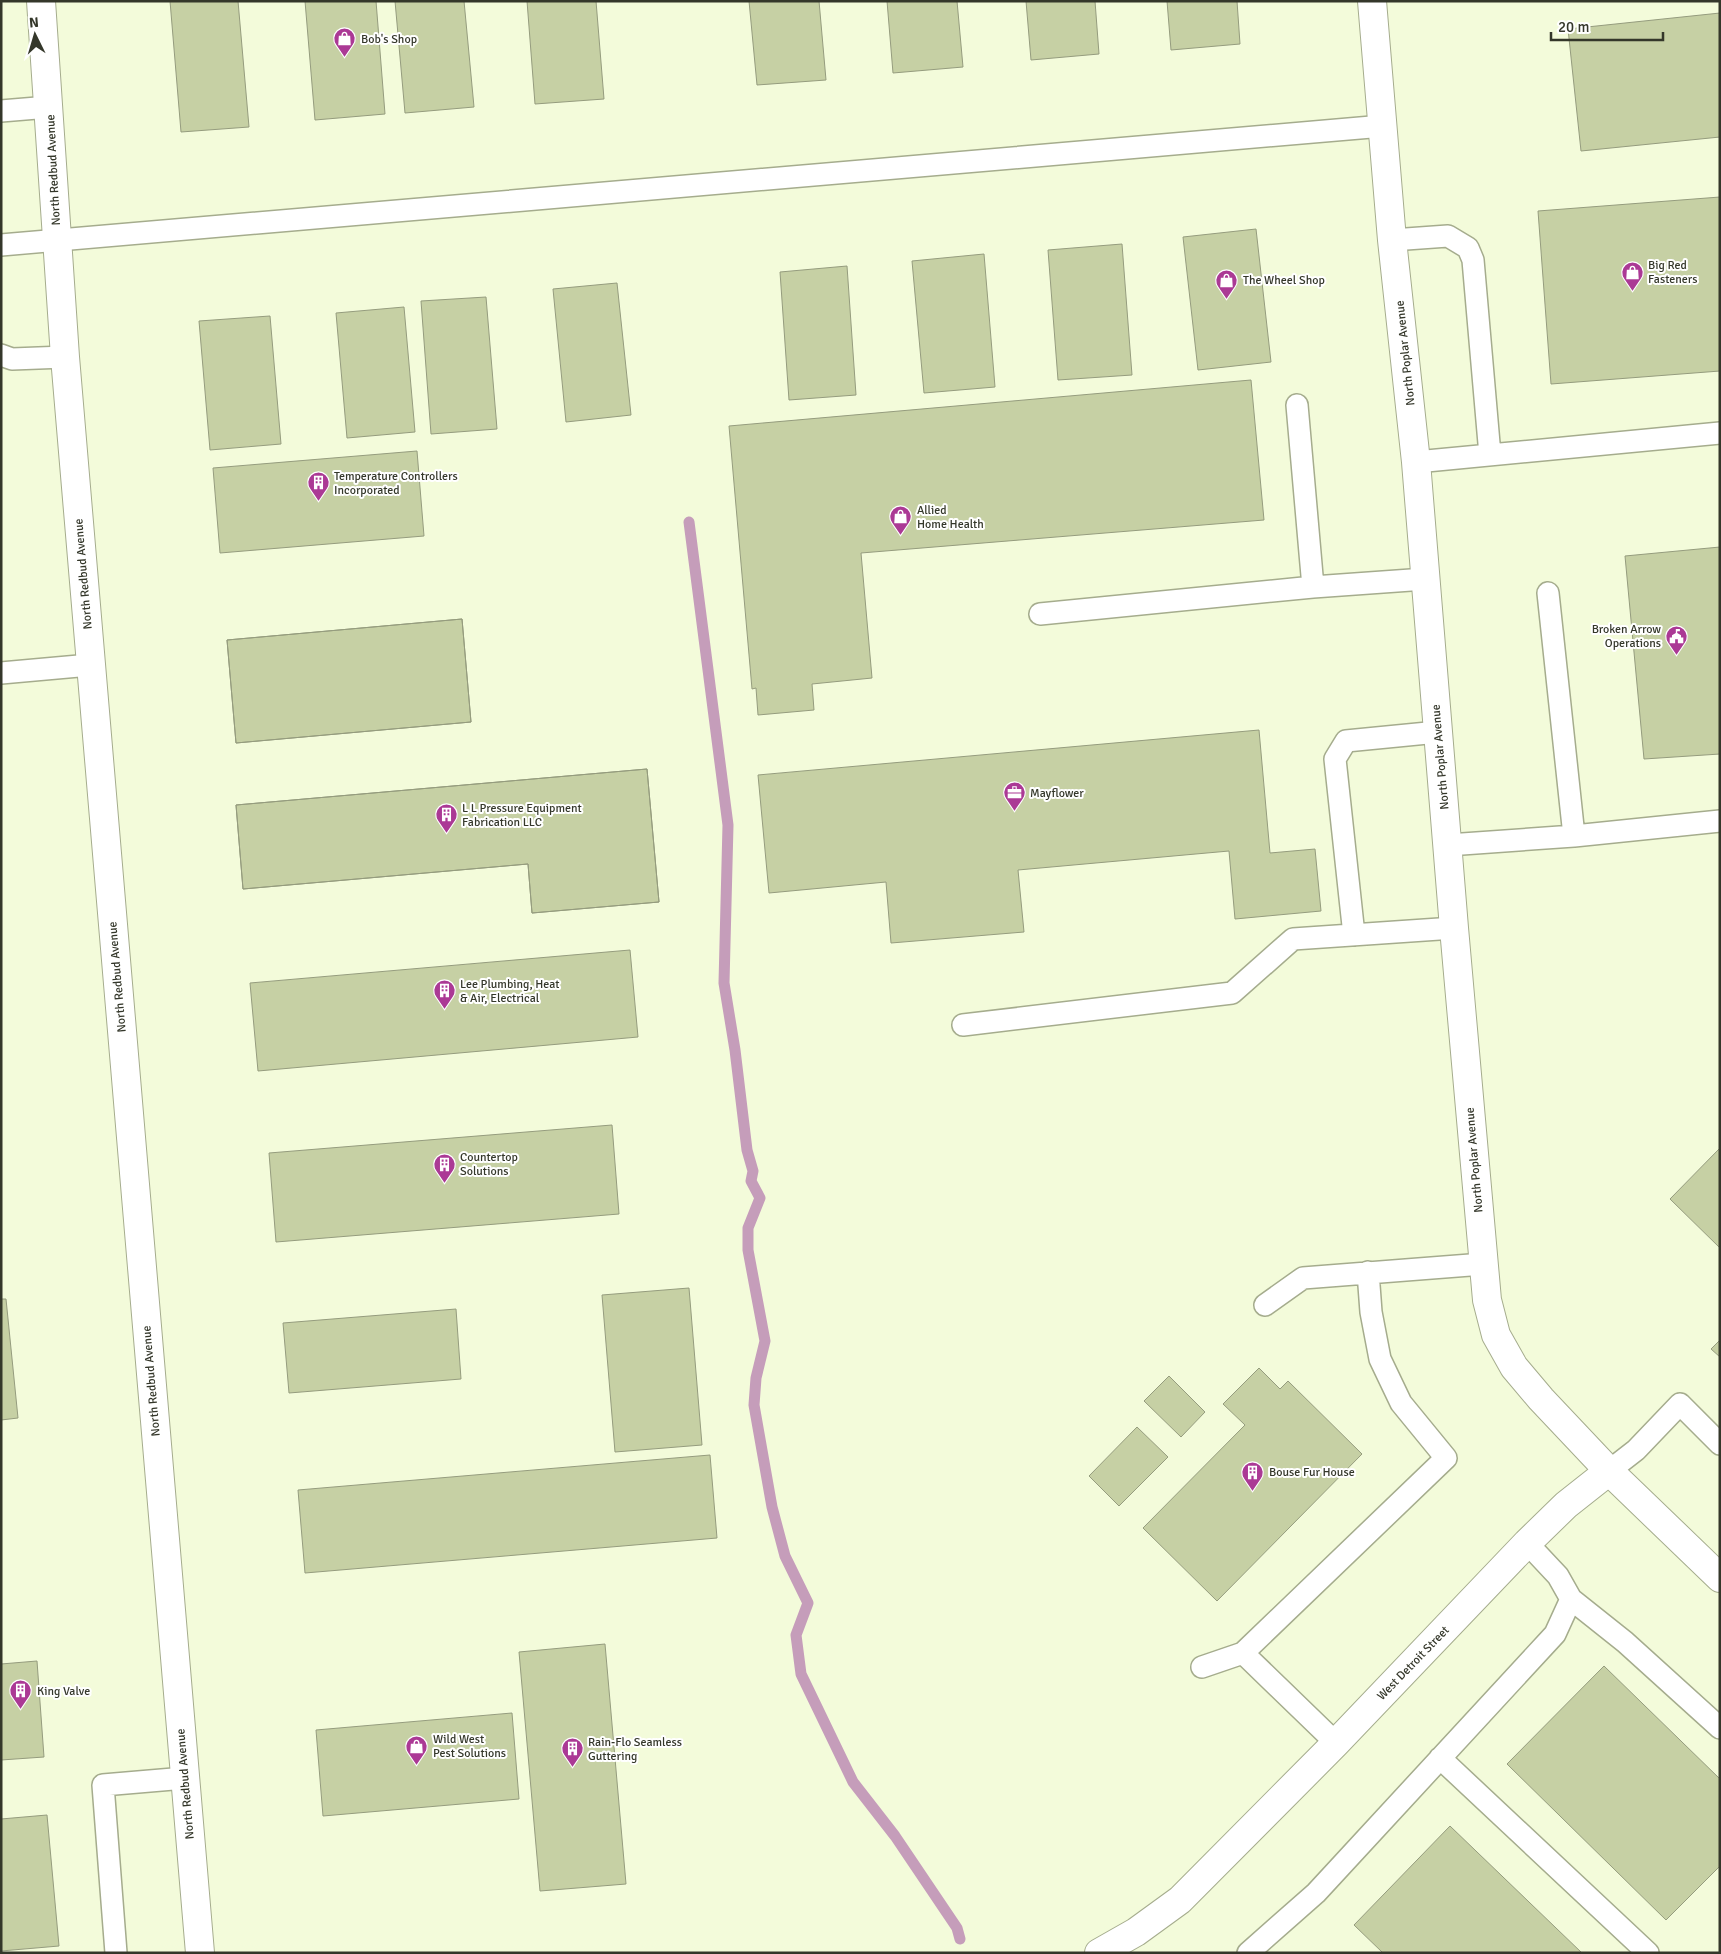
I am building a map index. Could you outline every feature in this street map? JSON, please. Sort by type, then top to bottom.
[{"type":"street","name":"North Redbud Avenue","points":[[41,1],[65,357],[90,665],[200,1953]]},
{"type":"street","name":"North Poplar Avenue","points":[[1372,1],[1384,126],[1392,240],[1416,462],[1487,1300],[1496,1335],[1514,1367],[1541,1399],[1609,1471]]},
{"type":"street","name":"West Detroit Street","points":[[1099,1953],[1136,1932],[1180,1900],[1336,1743],[1527,1543],[1566,1505],[1609,1471]]},
{"type":"street","points":[[1609,1471],[1720,1578]]},
{"type":"lane","points":[[1,111],[49,106]]},
{"type":"lane","points":[[1,245],[57,242],[1384,126]]},
{"type":"lane","points":[[1392,240],[1448,236],[1468,248],[1474,260],[1490,455]]},
{"type":"lane","points":[[1,355],[12,359],[65,357]]},
{"type":"lane","points":[[1297,405],[1312,587]]},
{"type":"lane","points":[[1416,462],[1720,433]]},
{"type":"lane","points":[[1040,614],[1312,587],[1425,579]]},
{"type":"lane","points":[[1548,594],[1574,836]]},
{"type":"lane","points":[[1,673],[90,665]]},
{"type":"lane","points":[[1354,935],[1335,759],[1346,741],[1438,732]]},
{"type":"lane","points":[[1448,845],[1574,836],[1720,821]]},
{"type":"lane","points":[[963,1025],[1232,993],[1293,939],[1454,928]]},
{"type":"lane","points":[[1265,1305],[1303,1278],[1483,1264]]},
{"type":"lane","points":[[1202,1667],[1243,1653],[1446,1458],[1401,1403],[1380,1359],[1371,1312],[1368,1272]]},
{"type":"lane","points":[[1609,1471],[1636,1450],[1680,1404],[1720,1444]]},
{"type":"lane","points":[[1527,1543],[1558,1576],[1571,1600],[1625,1642],[1720,1728]]},
{"type":"lane","points":[[1248,1953],[1316,1893],[1554,1634],[1571,1600]]},
{"type":"lane","points":[[1243,1653],[1336,1743]]},
{"type":"lane","points":[[1440,1758],[1648,1953]]},
{"type":"lane","points":[[116,1953],[103,1785],[185,1778]]},
{"type":"building","points":[[170,1],[238,1],[249,127],[181,132]]},
{"type":"building","name":"Bob's Shop","points":[[305,1],[376,1],[385,114],[315,120]]},
{"type":"building","name":"Bob's Shop","points":[[395,1],[464,1],[474,107],[405,113]]},
{"type":"building","points":[[527,1],[596,1],[604,99],[535,104]]},
{"type":"building","points":[[749,1],[819,1],[826,80],[757,85]]},
{"type":"building","points":[[887,1],[957,1],[963,67],[893,73]]},
{"type":"building","points":[[1026,1],[1095,1],[1099,54],[1031,60]]},
{"type":"building","points":[[1167,1],[1237,1],[1240,44],[1171,50]]},
{"type":"building","points":[[1720,13],[1720,137],[1581,151],[1568,29]]},
{"type":"building","name":"Big Red Fasteners","points":[[1720,197],[1720,371],[1551,384],[1538,211]]},
{"type":"building","name":"The Wheel Shop","points":[[1256,229],[1271,362],[1198,370],[1183,237]]},
{"type":"building","points":[[1122,244],[1132,375],[1058,380],[1048,250]]},
{"type":"building","points":[[984,254],[995,387],[924,393],[912,261]]},
{"type":"building","points":[[847,266],[856,395],[789,400],[780,272]]},
{"type":"building","points":[[617,283],[631,415],[566,422],[553,289]]},
{"type":"building","points":[[486,297],[497,429],[431,434],[421,301]]},
{"type":"building","points":[[404,307],[415,432],[347,438],[336,313]]},
{"type":"building","points":[[270,316],[281,444],[210,450],[199,321]]},
{"type":"building","name":"Allied Home Health","points":[[1251,380],[1264,520],[861,553],[872,678],[812,684],[814,710],[758,715],[756,688],[752,689],[729,426]]},
{"type":"building","name":"Temperature Controllers Incorporated","points":[[417,451],[424,536],[220,553],[213,468]]},
{"type":"building","name":"Broken Arrow Operations","points":[[1720,547],[1720,754],[1644,759],[1625,556]]},
{"type":"building","points":[[462,619],[471,722],[236,743],[227,640]]},
{"type":"building","points":[[462,619],[471,722],[236,743],[227,640]]},
{"type":"building","name":"Mayflower","points":[[1259,730],[1270,853],[1315,849],[1321,911],[1235,919],[1229,851],[1018,870],[1024,932],[891,943],[886,882],[769,893],[758,775]]},
{"type":"building","name":"L L Pressure Equipment Fabrication LLC","points":[[647,769],[659,902],[532,913],[528,864],[243,889],[236,805]]},
{"type":"building","name":"L L Pressure Equipment Fabrication LLC","points":[[647,769],[659,902],[532,913],[528,864],[243,889],[236,805]]},
{"type":"building","name":"Lee Plumbing, Heat & Air, Electrical","points":[[630,950],[638,1037],[258,1071],[250,983]]},
{"type":"building","name":"Countertop Solutions","points":[[612,1125],[619,1214],[276,1242],[269,1153]]},
{"type":"building","points":[[1720,1148],[1720,1248],[1670,1199]]},
{"type":"building","points":[[689,1288],[702,1445],[615,1452],[602,1295]]},
{"type":"building","points":[[1,1299],[6,1299],[18,1418],[1,1420]]},
{"type":"building","points":[[456,1309],[461,1379],[289,1393],[283,1323]]},
{"type":"building","points":[[1720,1340],[1720,1357],[1711,1349]]},
{"type":"building","name":"Bouse Fur House","points":[[1259,1368],[1280,1389],[1288,1381],[1362,1454],[1217,1601],[1143,1528],[1245,1425],[1223,1404]]},
{"type":"building","points":[[1169,1376],[1205,1412],[1181,1437],[1144,1401]]},
{"type":"building","points":[[1137,1427],[1168,1457],[1119,1506],[1089,1476]]},
{"type":"building","points":[[710,1455],[717,1538],[305,1573],[298,1490]]},
{"type":"building","name":"Rain-Flo Seamless Guttering","points":[[605,1644],[626,1884],[540,1891],[519,1652]]},
{"type":"building","name":"King Valve","points":[[37,1661],[44,1757],[1,1760],[1,1664]]},
{"type":"building","points":[[1604,1666],[1720,1779],[1720,1866],[1666,1920],[1507,1764]]},
{"type":"building","name":"Wild West Pest Solutions","points":[[512,1713],[519,1799],[323,1816],[316,1730]]},
{"type":"building","points":[[47,1815],[59,1946],[1,1951],[1,1819]]},
{"type":"building","points":[[1450,1826],[1582,1953],[1383,1953],[1354,1925]]},
{"type":"waterway","points":[[689,522],[728,825],[724,983],[735,1050],[747,1150],[753,1171],[751,1181],[760,1198],[748,1228],[748,1250],[765,1341],[756,1378],[754,1405],[772,1507],[785,1556],[808,1603],[796,1635],[801,1674],[853,1782],[895,1836],[957,1928],[960,1939]]},
{"type":"place","name":"Bob's Shop","points":[[345,58]]},
{"type":"place","name":"Big Red Fasteners","points":[[1632,291]]},
{"type":"place","name":"The Wheel Shop","points":[[1227,299]]},
{"type":"place","name":"Temperature Controllers Incorporated","points":[[318,502]]},
{"type":"place","name":"Allied Home Health","points":[[901,536]]},
{"type":"place","name":"Broken Arrow Operations","points":[[1677,655]]},
{"type":"place","name":"Mayflower","points":[[1014,812]]},
{"type":"place","name":"L L Pressure Equipment Fabrication LLC","points":[[446,834]]},
{"type":"place","name":"Lee Plumbing, Heat & Air, Electrical","points":[[444,1010]]},
{"type":"place","name":"Countertop Solutions","points":[[444,1183]]},
{"type":"place","name":"Bouse Fur House","points":[[1253,1491]]},
{"type":"place","name":"King Valve","points":[[21,1710]]},
{"type":"place","name":"Wild West Pest Solutions","points":[[417,1765]]},
{"type":"place","name":"Rain-Flo Seamless Guttering","points":[[572,1768]]}]
